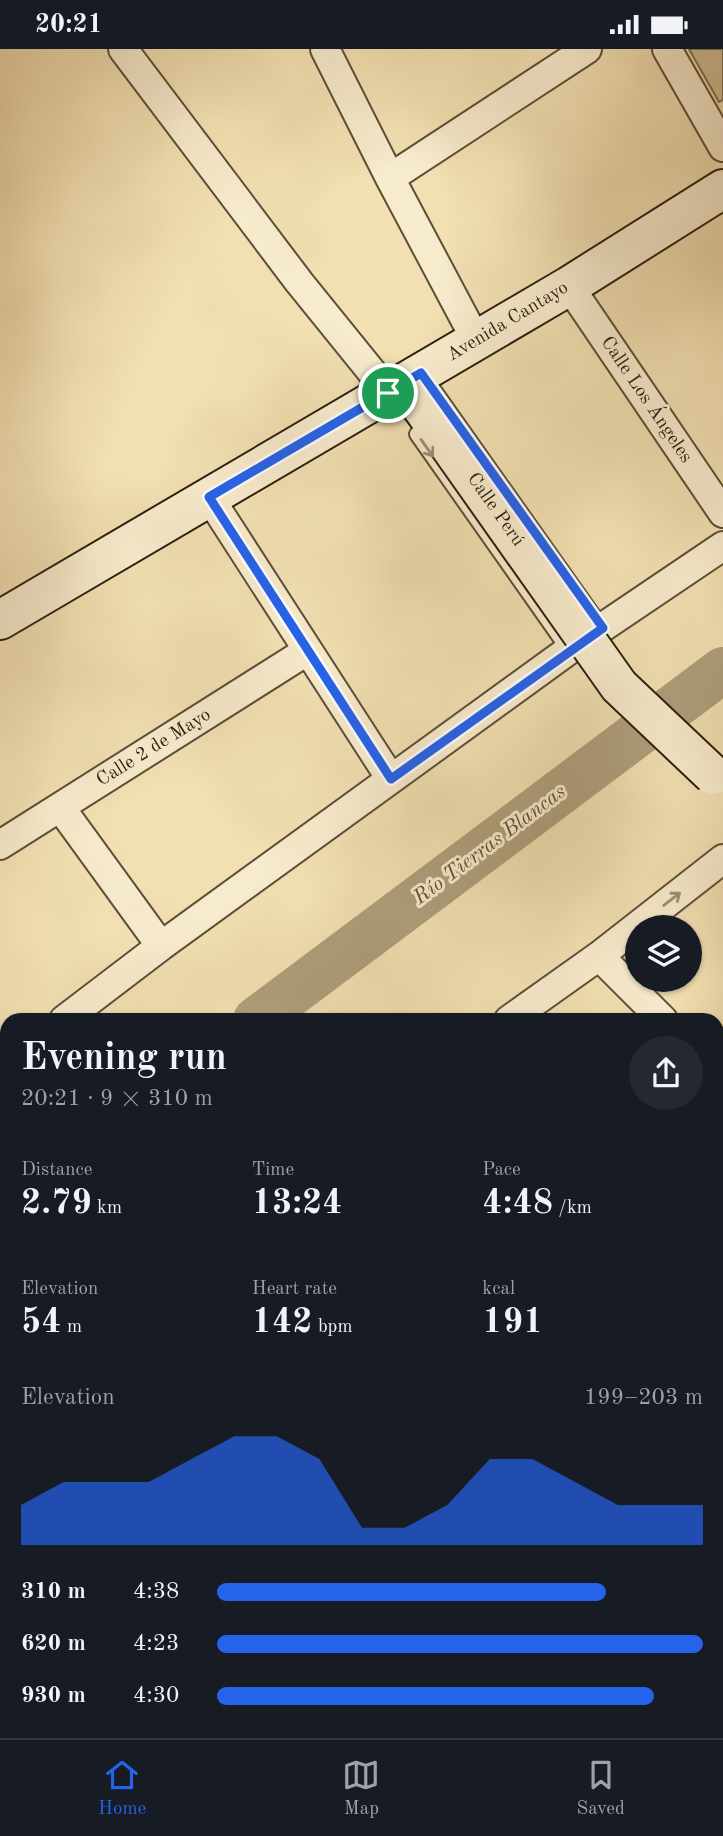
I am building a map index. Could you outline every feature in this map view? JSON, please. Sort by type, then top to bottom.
[{"type":"street","points":[[123,49],[299,282],[402,388],[448,444],[619,686],[718,778]]},
{"type":"street","points":[[326,49],[390,178],[477,340]]},
{"type":"street","points":[[390,178],[587,49]]},
{"type":"street","points":[[667,49],[723,147]]},
{"type":"street","name":"Avenida Cantayo","points":[[0,620],[402,388],[723,189]]},
{"type":"street","name":"Calle Los Ángeles","points":[[569,286],[723,513]]},
{"type":"street","points":[[209,497],[391,779]]},
{"type":"street","points":[[73,1013],[161,946],[569,650],[723,546]]},
{"type":"street","name":"Calle 2 de Mayo","points":[[0,845],[307,651]]},
{"type":"street","points":[[60,807],[161,946]]},
{"type":"street","points":[[519,1013],[599,956],[723,859]]},
{"type":"street","points":[[599,956],[656,1013]]},
{"type":"lane","points":[[402,388],[603,628]]},
{"type":"lane","name":"Calle Perú","points":[[412,426],[569,650]]},
{"type":"shaded area","points":[[689,49],[723,49],[723,100],[719,102]]},
{"type":"waterway","name":"Río Tierras Blancas","points":[[265,1013],[723,670]]},
{"type":"route","points":[[421,373],[603,628],[391,779],[209,497],[388,393],[421,373]]}]
